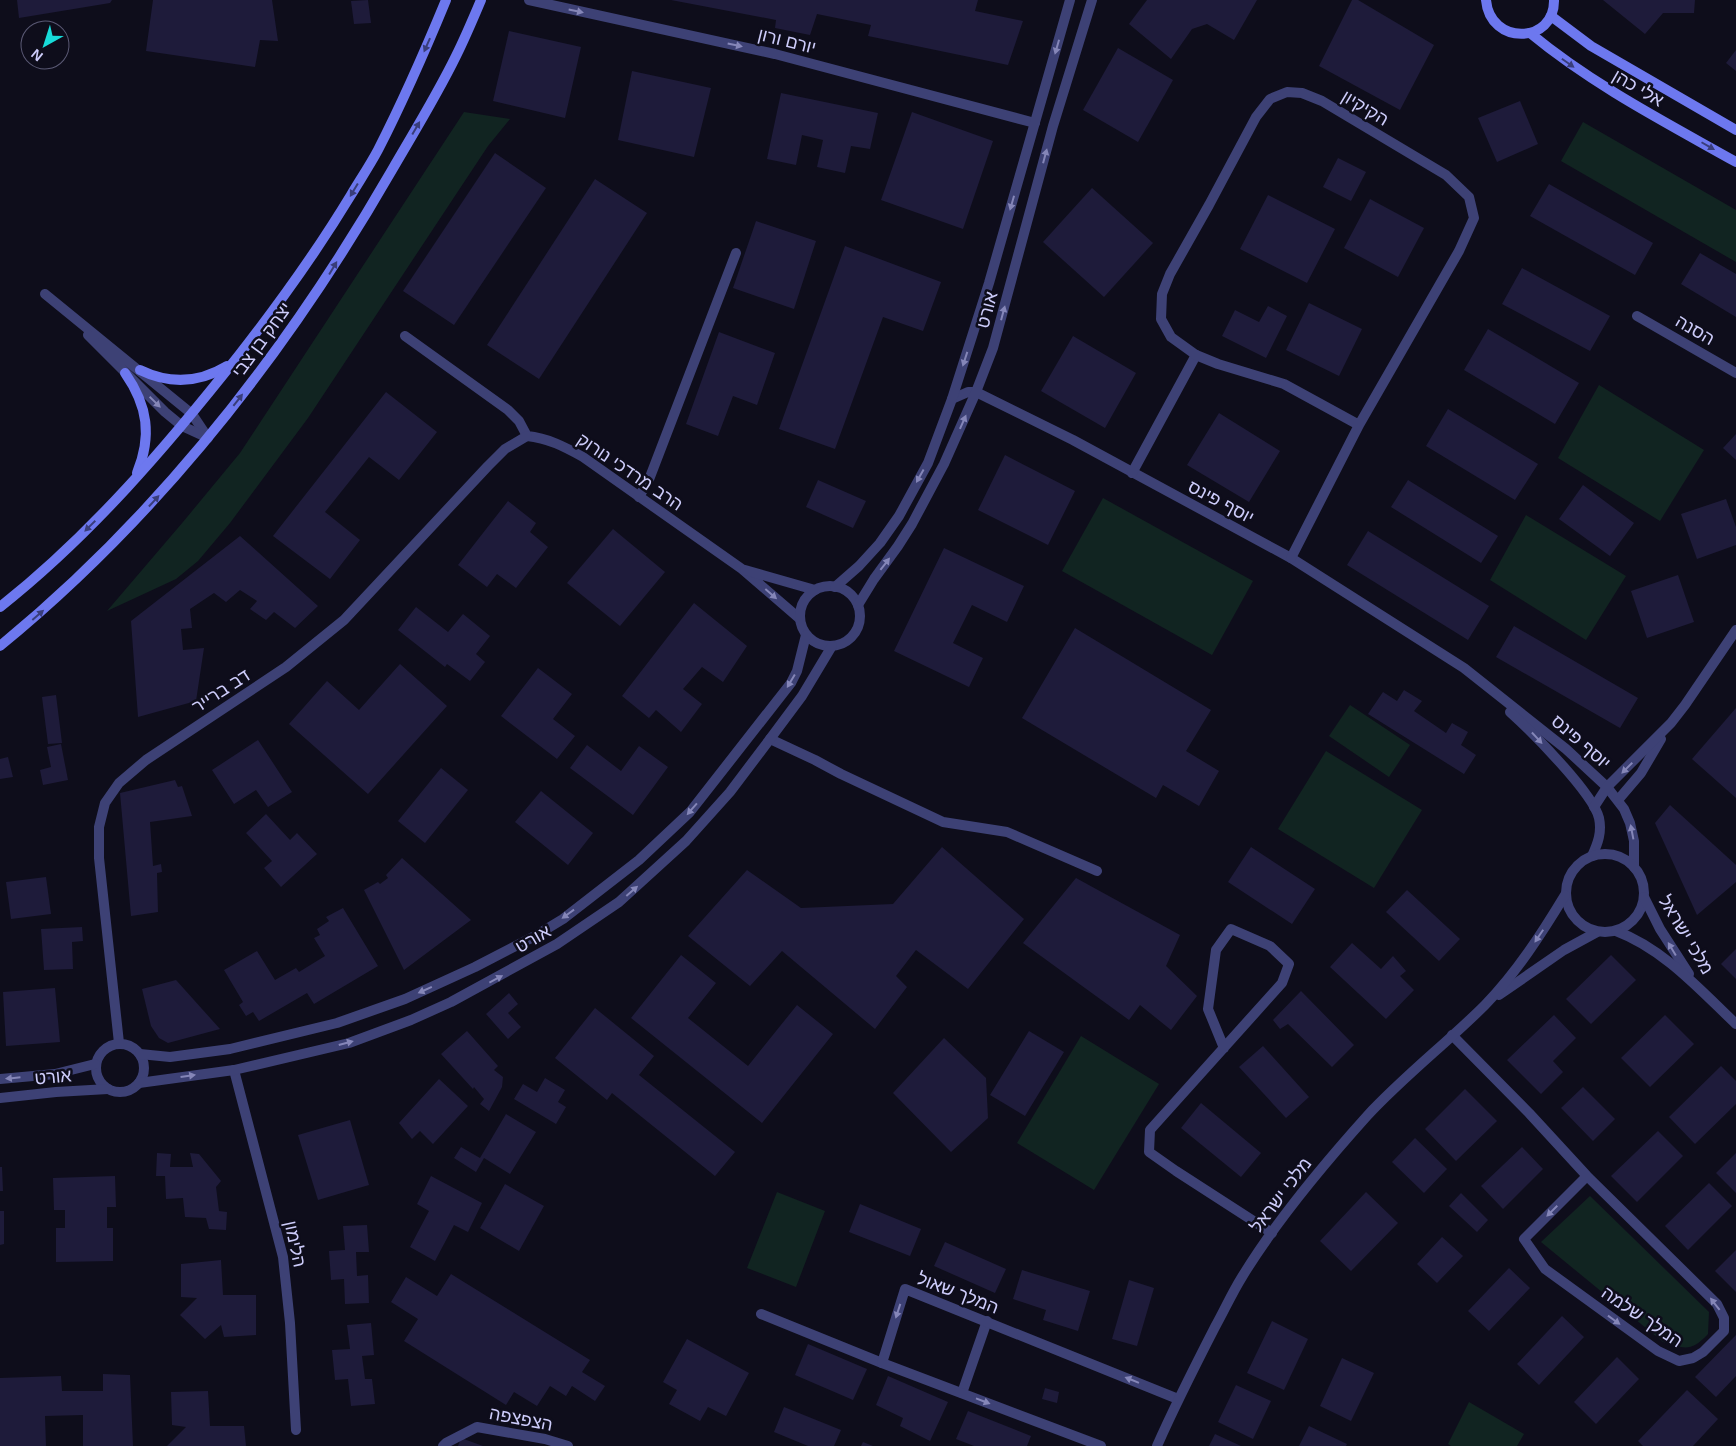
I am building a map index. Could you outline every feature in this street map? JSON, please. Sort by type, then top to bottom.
[{"type":"street","name":"יצחק בן צבי","points":[[0,607],[73,542],[130,485],[192,414],[306,266],[378,151],[428,45],[446,0]]},
{"type":"street","name":"יצחק בן צבי","points":[[0,646],[38,615],[111,546],[165,490],[262,368],[327,278],[375,200],[456,56],[481,0]]},
{"type":"street","name":"יורם ורון","points":[[529,0],[775,54],[1035,123]]},
{"type":"street","name":"אורט","points":[[835,587],[859,566],[880,543],[898,516],[928,463],[952,399],[989,283],[1070,0]]},
{"type":"street","name":"אורט","points":[[858,605],[912,524],[944,464],[976,392],[993,348],[1053,126],[1092,0]]},
{"type":"street","points":[[1485,0],[1492,21],[1509,33],[1519,34],[1538,30],[1551,16],[1554,0]]},
{"type":"street","name":"אלי כהן","points":[[1551,16],[1591,46],[1736,130]]},
{"type":"street","name":"אלי כהן","points":[[1530,33],[1593,80],[1736,162]]},
{"type":"street","name":"הקיקיון","points":[[1291,558],[1359,425],[1459,251],[1474,218],[1469,198],[1446,175],[1322,100],[1302,93],[1287,92],[1270,99],[1256,117],[1170,274],[1162,294],[1161,319],[1171,337],[1196,355],[1218,364],[1284,384],[1359,425]]},
{"type":"street","points":[[639,497],[650,477],[736,253]]},
{"type":"street","points":[[45,294],[192,414],[208,438]]},
{"type":"street","points":[[59,306],[125,373],[182,426],[208,438]]},
{"type":"street","name":"הסנה","points":[[1637,316],[1736,373]]},
{"type":"street","points":[[406,336],[508,410],[519,421],[527,436]]},
{"type":"street","points":[[1132,473],[1196,355]]},
{"type":"street","points":[[140,370],[161,378],[191,380],[214,373],[232,363]]},
{"type":"street","points":[[125,373],[135,388],[142,404],[146,429],[142,462],[130,485]]},
{"type":"street","points":[[952,399],[968,392],[976,392]]},
{"type":"street","name":"יוסף פינס","points":[[976,392],[1073,440],[1291,558],[1464,668],[1566,748],[1607,787],[1618,800],[1630,823],[1634,841],[1634,868]]},
{"type":"street","name":"הרב מרדכי נורוק","points":[[527,436],[542,438],[563,446],[583,457],[742,569],[800,619]]},
{"type":"street","name":"דב ברייר","points":[[119,1043],[99,858],[98,827],[105,803],[119,783],[146,760],[286,668],[344,620],[488,466],[505,449],[527,436]]},
{"type":"street","name":"הרב מרדכי נורוק","points":[[742,569],[815,590]]},
{"type":"street","points":[[835,587],[844,590],[852,596],[858,605],[860,624],[856,633],[849,640],[841,644],[832,646],[818,644],[806,635],[802,628],[800,611],[803,602],[815,590],[835,587]]},
{"type":"street","points":[[1594,807],[1607,787],[1671,723],[1686,705],[1736,630]]},
{"type":"street","name":"אורט","points":[[140,1054],[170,1057],[230,1049],[337,1023],[404,1000],[475,967],[535,936],[563,918],[639,860],[690,812],[791,683],[797,671],[806,635]]},
{"type":"street","name":"אורט","points":[[139,1083],[234,1070],[349,1043],[411,1020],[481,987],[557,944],[619,902],[686,842],[730,792],[770,739],[802,696],[832,646]]},
{"type":"street","name":"יוסף פינס","points":[[1464,668],[1536,738],[1594,807],[1600,829],[1592,856]]},
{"type":"street","points":[[1618,800],[1641,773],[1671,723]]},
{"type":"street","points":[[770,739],[943,822],[1007,832],[1097,870]]},
{"type":"street","points":[[1615,855],[1625,860],[1634,868],[1642,881],[1644,897],[1641,908],[1627,926],[1616,931],[1597,932],[1585,927],[1575,918],[1568,907],[1565,894],[1567,882],[1572,871],[1581,862],[1592,856],[1615,855]]},
{"type":"street","name":"מלכי ישראל","points":[[1486,1004],[1525,957],[1565,894]]},
{"type":"street","name":"מלכי ישראל","points":[[1644,897],[1675,955],[1700,989]]},
{"type":"street","points":[[1224,1048],[1208,1009],[1216,950],[1231,929],[1270,946],[1289,964],[1282,983],[1268,1001],[1150,1130],[1149,1152],[1272,1233]]},
{"type":"street","name":"מלכי ישראל","points":[[1616,931],[1636,938],[1650,948],[1700,989],[1736,1024]]},
{"type":"street","name":"מלכי ישראל","points":[[1157,1446],[1178,1399],[1242,1277],[1272,1233],[1323,1167],[1368,1115],[1414,1068],[1486,1004],[1564,950],[1597,932]]},
{"type":"street","name":"המלך שלמה","points":[[1452,1035],[1529,1113],[1587,1176],[1716,1304],[1724,1318],[1724,1331],[1703,1352],[1693,1358],[1680,1361],[1658,1351],[1545,1269],[1524,1239],[1587,1176]]},
{"type":"street","points":[[119,1043],[127,1044],[140,1054],[144,1066],[142,1078],[130,1090],[116,1092],[108,1089],[98,1079],[95,1064],[103,1050],[108,1046],[119,1043]]},
{"type":"street","name":"אורט","points":[[0,1080],[55,1074],[95,1064]]},
{"type":"street","name":"הלימון","points":[[234,1070],[283,1256],[290,1323],[296,1430]]},
{"type":"street","name":"אורט","points":[[0,1098],[108,1089]]},
{"type":"street","name":"המלך שאול","points":[[882,1363],[905,1289],[1178,1399]]},
{"type":"street","points":[[761,1314],[882,1363],[1101,1446]]},
{"type":"street","points":[[962,1393],[987,1321]]},
{"type":"street","name":"הצפצפה","points":[[443,1446],[477,1426],[545,1439],[568,1446]]},
{"type":"green space","points":[[464,112],[510,119],[488,146],[308,418],[230,523],[198,561],[176,579],[107,611],[240,453]]},
{"type":"green space","points":[[1583,122],[1736,210],[1736,262],[1561,161]]},
{"type":"green space","points":[[1599,385],[1704,450],[1660,521],[1558,458]]},
{"type":"green space","points":[[1103,498],[1253,581],[1212,655],[1062,571]]},
{"type":"green space","points":[[1526,515],[1626,576],[1586,640],[1490,580]]},
{"type":"green space","points":[[1350,705],[1410,745],[1389,777],[1329,736]]},
{"type":"green space","points":[[1326,751],[1422,810],[1374,888],[1278,829]]},
{"type":"green space","points":[[1081,1036],[1159,1084],[1094,1190],[1017,1143]]},
{"type":"green space","points":[[777,1192],[825,1211],[796,1287],[747,1268]]},
{"type":"green space","points":[[1590,1196],[1709,1312],[1708,1334],[1697,1344],[1682,1347],[1663,1342],[1541,1242]]},
{"type":"green space","points":[[1469,1402],[1524,1434],[1517,1446],[1451,1446],[1448,1444]]},
{"type":"building","points":[[17,0],[112,0],[110,3],[19,18]]},
{"type":"building","points":[[153,0],[272,0],[278,41],[260,40],[255,67],[146,51]]},
{"type":"building","points":[[368,0],[371,23],[354,24],[351,1]]},
{"type":"building","points":[[671,0],[978,0],[975,11],[1023,21],[1008,65],[868,36],[871,25],[817,14],[810,35],[775,28],[776,20]]},
{"type":"building","points":[[1147,0],[1257,0],[1234,40],[1207,24],[1192,29],[1171,59],[1129,24]]},
{"type":"building","points":[[1352,0],[1358,0],[1434,45],[1400,110],[1319,66]]},
{"type":"building","points":[[1603,0],[1695,0],[1694,13],[1663,13],[1645,34]]},
{"type":"building","points":[[509,31],[581,47],[565,118],[493,101]]},
{"type":"building","points":[[1118,48],[1173,80],[1138,142],[1083,110]]},
{"type":"building","points":[[1736,50],[1736,71],[1726,63]]},
{"type":"building","points":[[632,71],[711,88],[694,157],[618,140]]},
{"type":"building","points":[[781,93],[878,113],[870,149],[851,146],[845,173],[817,167],[823,140],[802,135],[796,165],[767,159]]},
{"type":"building","points":[[1520,101],[1538,144],[1497,162],[1478,118]]},
{"type":"building","points":[[912,112],[993,141],[963,229],[881,200]]},
{"type":"building","points":[[495,153],[546,188],[454,325],[403,291]]},
{"type":"building","points":[[1338,158],[1366,172],[1351,201],[1323,187]]},
{"type":"building","points":[[595,179],[647,213],[539,379],[487,345]]},
{"type":"building","points":[[1549,184],[1653,243],[1635,275],[1530,216]]},
{"type":"building","points":[[1092,188],[1153,243],[1104,297],[1043,242]]},
{"type":"building","points":[[1268,195],[1335,229],[1307,283],[1240,249]]},
{"type":"building","points":[[1370,199],[1424,228],[1398,277],[1344,248]]},
{"type":"building","points":[[756,221],[816,241],[794,309],[733,288]]},
{"type":"building","points":[[845,246],[941,282],[923,331],[883,317],[835,449],[779,429]]},
{"type":"building","points":[[1700,253],[1736,274],[1736,317],[1681,284]]},
{"type":"building","points":[[1522,268],[1610,316],[1590,351],[1502,304]]},
{"type":"building","points":[[1309,303],[1362,329],[1339,376],[1286,350]]},
{"type":"building","points":[[1268,306],[1287,316],[1266,358],[1222,336],[1235,310],[1259,322]]},
{"type":"building","points":[[1488,329],[1579,383],[1555,424],[1464,370]]},
{"type":"building","points":[[719,332],[775,353],[757,405],[733,396],[718,436],[686,424]]},
{"type":"building","points":[[1073,336],[1136,373],[1105,428],[1041,391]]},
{"type":"building","points":[[386,392],[437,432],[399,480],[369,457],[325,512],[360,540],[330,579],[273,536]]},
{"type":"building","points":[[1448,409],[1538,464],[1515,500],[1426,446]]},
{"type":"building","points":[[1219,413],[1280,451],[1249,502],[1187,465]]},
{"type":"building","points":[[1736,434],[1736,460],[1723,448]]},
{"type":"building","points":[[1005,455],[1075,491],[1048,545],[978,510]]},
{"type":"building","points":[[818,480],[866,501],[853,528],[806,507]]},
{"type":"building","points":[[1408,480],[1498,536],[1481,563],[1391,507]]},
{"type":"building","points":[[1583,485],[1634,523],[1610,556],[1559,519]]},
{"type":"building","points":[[1726,499],[1736,527],[1736,545],[1697,559],[1681,514]]},
{"type":"building","points":[[508,501],[536,523],[530,532],[548,547],[516,588],[497,574],[487,587],[458,565]]},
{"type":"building","points":[[613,529],[665,572],[620,626],[567,583]]},
{"type":"building","points":[[1368,531],[1489,606],[1468,640],[1347,565]]},
{"type":"building","points":[[240,536],[318,606],[295,628],[274,612],[266,620],[263,618],[250,609],[257,601],[240,590],[226,602],[214,593],[190,609],[192,628],[181,629],[183,650],[204,648],[196,701],[138,717],[131,621]]},
{"type":"building","points":[[944,548],[1024,586],[1007,622],[972,605],[953,643],[983,658],[969,687],[894,651]]},
{"type":"building","points":[[1678,575],[1694,622],[1647,638],[1631,591]]},
{"type":"building","points":[[694,603],[747,646],[723,682],[702,667],[683,689],[702,704],[681,732],[656,710],[649,718],[622,696]]},
{"type":"building","points":[[416,607],[448,632],[463,614],[490,636],[476,654],[485,662],[470,681],[447,664],[445,667],[398,630]]},
{"type":"building","points":[[1514,626],[1638,698],[1620,728],[1496,657]]},
{"type":"building","points":[[1075,628],[1211,710],[1186,751],[1219,771],[1199,806],[1163,785],[1156,798],[1022,718]]},
{"type":"building","points":[[400,664],[447,706],[368,794],[289,724],[327,681],[359,710]]},
{"type":"building","points":[[538,668],[572,694],[553,719],[575,736],[557,759],[501,716]]},
{"type":"building","points":[[1404,690],[1422,701],[1414,711],[1446,733],[1452,723],[1468,732],[1461,745],[1476,755],[1464,774],[1368,714],[1383,692],[1397,701]]},
{"type":"building","points":[[56,695],[62,743],[48,744],[42,697]]},
{"type":"building","points":[[1736,708],[1736,798],[1692,759]]},
{"type":"building","points":[[258,740],[292,792],[268,807],[256,790],[234,804],[212,770]]},
{"type":"building","points":[[61,744],[68,780],[43,785],[40,770],[51,767],[47,747]]},
{"type":"building","points":[[587,745],[621,771],[639,746],[668,767],[633,815],[570,768]]},
{"type":"building","points":[[8,757],[13,777],[0,779],[0,759]]},
{"type":"building","points":[[441,768],[468,790],[425,843],[398,821]]},
{"type":"building","points":[[175,780],[178,787],[182,786],[192,816],[150,822],[153,866],[161,864],[162,872],[157,873],[158,912],[131,916],[120,793]]},
{"type":"building","points":[[541,791],[593,833],[568,865],[515,822]]},
{"type":"building","points":[[1670,805],[1736,865],[1736,882],[1697,915],[1655,823]]},
{"type":"building","points":[[266,814],[290,840],[297,833],[317,854],[281,887],[264,868],[272,861],[246,833]]},
{"type":"building","points":[[942,847],[1024,919],[968,989],[916,950],[896,976],[907,987],[875,1029],[782,951],[750,986],[688,936],[747,870],[801,908],[893,904]]},
{"type":"building","points":[[1251,847],[1315,889],[1292,924],[1228,882]]},
{"type":"building","points":[[402,858],[471,920],[404,970],[364,890],[378,882],[380,884],[388,878],[386,875]]},
{"type":"building","points":[[46,877],[51,914],[11,919],[6,882]]},
{"type":"building","points":[[1076,878],[1180,935],[1166,966],[1197,996],[1171,1030],[1140,1005],[1129,1020],[1023,943]]},
{"type":"building","points":[[1407,890],[1460,939],[1439,961],[1386,912]]},
{"type":"building","points":[[343,908],[378,966],[314,1004],[307,993],[259,1021],[253,1012],[246,1016],[239,1005],[243,1002],[224,970],[257,951],[275,980],[296,968],[299,972],[325,956],[314,938],[320,935],[317,929],[329,921],[326,917]]},
{"type":"building","points":[[82,927],[83,941],[72,942],[73,969],[44,970],[41,929]]},
{"type":"building","points":[[1352,943],[1381,969],[1393,956],[1406,971],[1400,976],[1414,990],[1386,1019],[1330,967]]},
{"type":"building","points":[[1736,949],[1736,979],[1721,964]]},
{"type":"building","points":[[681,955],[716,983],[688,1018],[748,1066],[797,1005],[833,1034],[762,1123],[631,1018]]},
{"type":"building","points":[[1611,955],[1636,980],[1591,1024],[1566,999]]},
{"type":"building","points":[[176,980],[220,1029],[168,1043],[159,1038],[151,1026],[142,989]]},
{"type":"building","points":[[55,988],[60,1042],[6,1046],[3,992]]},
{"type":"building","points":[[1301,991],[1354,1045],[1332,1067],[1288,1024],[1280,1029],[1273,1020]]},
{"type":"building","points":[[509,993],[518,1004],[508,1013],[521,1027],[508,1039],[486,1014]]},
{"type":"building","points":[[595,1008],[654,1056],[639,1075],[735,1152],[715,1176],[612,1093],[607,1100],[555,1058]]},
{"type":"building","points":[[1554,1015],[1576,1038],[1553,1061],[1563,1072],[1541,1094],[1507,1060]]},
{"type":"building","points":[[1665,1015],[1694,1044],[1650,1087],[1621,1058]]},
{"type":"building","points":[[467,1031],[498,1066],[494,1070],[503,1077],[502,1087],[489,1111],[480,1104],[484,1099],[474,1087],[473,1089],[441,1054]]},
{"type":"building","points":[[1029,1031],[1064,1052],[1025,1116],[990,1095]]},
{"type":"building","points":[[944,1038],[986,1078],[988,1118],[951,1152],[893,1093]]},
{"type":"building","points":[[1263,1046],[1309,1097],[1286,1118],[1239,1067]]},
{"type":"building","points":[[1721,1066],[1736,1081],[1736,1104],[1695,1144],[1669,1117]]},
{"type":"building","points":[[545,1078],[565,1090],[558,1102],[566,1107],[556,1124],[514,1099],[523,1084],[537,1092]]},
{"type":"building","points":[[439,1079],[468,1106],[433,1144],[420,1131],[412,1139],[399,1123]]},
{"type":"building","points":[[1583,1087],[1615,1119],[1593,1141],[1561,1108]]},
{"type":"building","points":[[1465,1089],[1497,1121],[1456,1161],[1425,1129]]},
{"type":"building","points":[[1201,1103],[1261,1153],[1241,1177],[1181,1128]]},
{"type":"building","points":[[506,1114],[536,1132],[510,1174],[484,1158],[476,1172],[454,1158],[461,1147],[480,1158]]},
{"type":"building","points":[[350,1120],[369,1185],[318,1200],[298,1135]]},
{"type":"building","points":[[1658,1131],[1683,1156],[1637,1202],[1611,1176]]},
{"type":"building","points":[[1415,1138],[1447,1169],[1424,1193],[1392,1162]]},
{"type":"building","points":[[1522,1147],[1543,1169],[1503,1209],[1481,1186]]},
{"type":"building","points":[[157,1153],[171,1154],[170,1167],[193,1167],[190,1153],[199,1154],[221,1181],[216,1187],[219,1211],[227,1212],[226,1230],[209,1229],[206,1218],[185,1217],[183,1198],[166,1199],[165,1176],[156,1176]]},
{"type":"building","points":[[1736,1153],[1736,1193],[1716,1173]]},
{"type":"building","points":[[0,1167],[2,1167],[3,1191],[0,1191]]},
{"type":"building","points":[[115,1176],[116,1207],[107,1207],[107,1228],[113,1228],[113,1261],[56,1262],[56,1228],[65,1228],[65,1210],[54,1210],[53,1178]]},
{"type":"building","points":[[431,1176],[482,1203],[468,1232],[454,1225],[435,1261],[410,1247],[429,1211],[417,1204]]},
{"type":"building","points":[[1709,1183],[1732,1206],[1688,1250],[1665,1226]]},
{"type":"building","points":[[505,1184],[544,1206],[519,1251],[480,1228]]},
{"type":"building","points":[[1366,1192],[1398,1223],[1351,1271],[1320,1241]]},
{"type":"building","points":[[1461,1193],[1488,1220],[1477,1232],[1449,1206]]},
{"type":"building","points":[[860,1204],[921,1229],[910,1256],[849,1232]]},
{"type":"building","points":[[0,1211],[4,1211],[4,1244],[0,1245]]},
{"type":"building","points":[[367,1225],[369,1252],[356,1252],[357,1276],[368,1275],[369,1303],[345,1304],[344,1279],[331,1280],[329,1251],[345,1250],[343,1226]]},
{"type":"building","points":[[1442,1237],[1463,1256],[1437,1283],[1417,1264]]},
{"type":"building","points":[[945,1242],[1006,1269],[995,1293],[934,1266]]},
{"type":"building","points":[[1736,1250],[1736,1292],[1715,1271]]},
{"type":"building","points":[[221,1260],[223,1295],[256,1295],[256,1335],[224,1337],[221,1325],[205,1339],[180,1315],[197,1298],[181,1297],[181,1264]]},
{"type":"building","points":[[1509,1268],[1530,1288],[1489,1331],[1468,1311]]},
{"type":"building","points":[[1022,1270],[1090,1291],[1078,1331],[1043,1320],[1046,1310],[1013,1299]]},
{"type":"building","points":[[451,1274],[590,1360],[582,1372],[605,1386],[595,1401],[572,1386],[566,1396],[550,1386],[537,1406],[514,1392],[506,1405],[404,1341],[418,1319],[391,1302],[406,1277],[437,1296]]},
{"type":"building","points":[[1129,1280],[1154,1288],[1137,1346],[1112,1339]]},
{"type":"building","points":[[1562,1316],[1584,1337],[1539,1385],[1517,1364]]},
{"type":"building","points":[[1272,1321],[1308,1339],[1284,1390],[1247,1373]]},
{"type":"building","points":[[371,1323],[374,1355],[362,1356],[365,1379],[372,1379],[375,1404],[351,1406],[348,1379],[335,1380],[332,1350],[350,1349],[347,1325]]},
{"type":"building","points":[[1736,1335],[1736,1376],[1716,1397],[1695,1377]]},
{"type":"building","points":[[687,1339],[749,1373],[726,1416],[708,1407],[700,1421],[669,1404],[677,1390],[663,1382]]},
{"type":"building","points":[[808,1344],[867,1369],[853,1400],[795,1375]]},
{"type":"building","points":[[1617,1357],[1639,1379],[1596,1424],[1574,1402]]},
{"type":"building","points":[[1342,1358],[1374,1373],[1351,1421],[1320,1406]]},
{"type":"building","points":[[103,1374],[130,1375],[133,1446],[83,1446],[83,1415],[45,1416],[46,1446],[0,1446],[0,1378],[61,1376],[62,1391],[103,1391]]},
{"type":"building","points":[[888,1376],[948,1402],[930,1441],[900,1426],[903,1418],[876,1405]]},
{"type":"building","points":[[1236,1385],[1271,1401],[1253,1439],[1218,1422]]},
{"type":"building","points":[[1045,1388],[1059,1392],[1057,1403],[1042,1399]]},
{"type":"building","points":[[1687,1390],[1718,1419],[1693,1446],[1643,1446],[1638,1441]]},
{"type":"building","points":[[208,1391],[210,1426],[244,1426],[246,1446],[167,1446],[186,1427],[172,1425],[171,1392]]},
{"type":"building","points":[[784,1407],[841,1430],[834,1446],[808,1446],[774,1432]]},
{"type":"building","points":[[968,1411],[1031,1436],[1027,1446],[974,1446],[956,1439]]},
{"type":"building","points":[[1309,1426],[1347,1444],[1346,1446],[1299,1446]]},
{"type":"building","points":[[1215,1434],[1241,1446],[1209,1446]]},
{"type":"building","points":[[461,1438],[483,1446],[458,1446]]},
{"type":"building","points":[[863,1442],[873,1446],[861,1446]]}]
